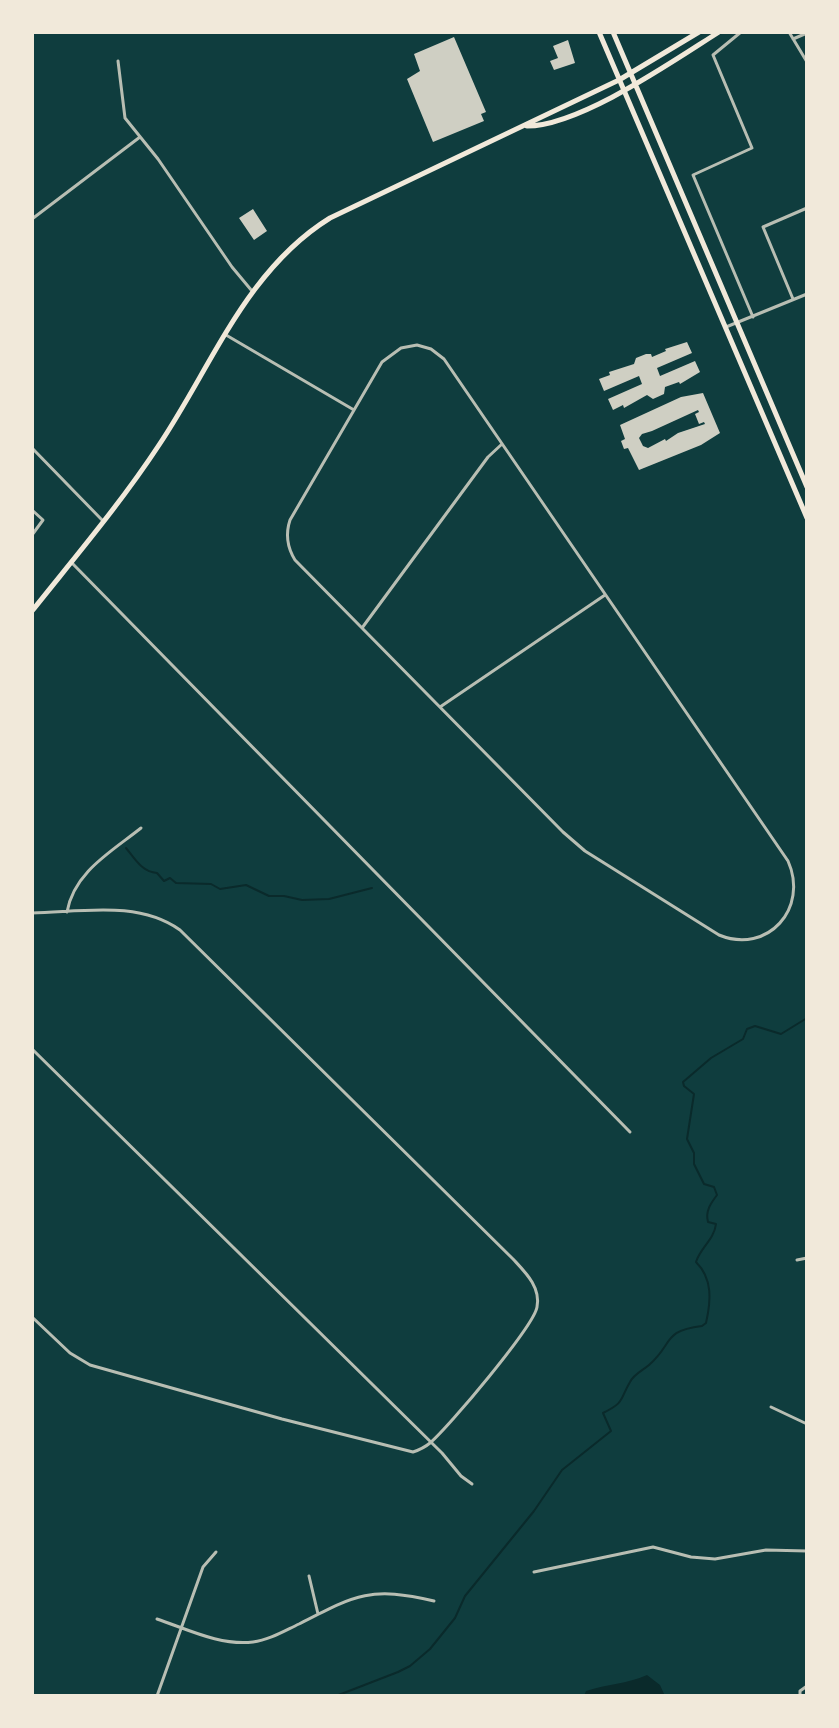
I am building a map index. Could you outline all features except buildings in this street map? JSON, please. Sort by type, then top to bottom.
[{"type":"main road","points":[[599,32],[807,518]]},
{"type":"main road","points":[[613,32],[807,487]]},
{"type":"main road","points":[[32,611],[157,449],[252,291],[283,253],[318,225],[631,74],[699,32]]},
{"type":"main road","points":[[526,126],[544,126],[623,90],[719,32]]},
{"type":"street","points":[[741,32],[713,55],[752,148],[693,175],[753,317]]},
{"type":"street","points":[[789,32],[807,62]]},
{"type":"street","points":[[793,39],[807,33]]},
{"type":"street","points":[[118,61],[122,110],[129,124],[158,159],[252,291]]},
{"type":"street","points":[[32,219],[140,137]]},
{"type":"street","points":[[793,299],[763,227],[807,208]]},
{"type":"street","points":[[726,327],[807,294]]},
{"type":"street","points":[[226,334],[354,410]]},
{"type":"street","points":[[424,347],[444,359],[788,861],[794,888],[791,906],[782,922],[762,935],[735,939],[719,935],[585,851],[295,560],[287,536],[293,513],[354,410],[387,356],[401,348],[424,347]]},
{"type":"street","points":[[362,628],[488,457],[502,444]]},
{"type":"street","points":[[33,450],[103,521]]},
{"type":"street","points":[[32,510],[43,520],[32,535]]},
{"type":"street","points":[[71,562],[630,1132]]},
{"type":"street","points":[[440,707],[605,595]]},
{"type":"street","points":[[67,912],[72,891],[85,874],[141,828]]},
{"type":"street","points":[[32,913],[134,911],[159,918],[180,930],[513,1259],[531,1281],[538,1302],[530,1324],[461,1410],[430,1443],[418,1451],[407,1452],[90,1365],[70,1353],[32,1317]]},
{"type":"street","points":[[32,1049],[472,1484]]},
{"type":"street","points":[[797,1260],[807,1258]]},
{"type":"street","points":[[771,1407],[807,1424]]},
{"type":"street","points":[[534,1572],[653,1547],[691,1557],[715,1559],[766,1550],[807,1551]]},
{"type":"street","points":[[157,1696],[203,1567],[216,1552]]},
{"type":"street","points":[[309,1576],[318,1614]]},
{"type":"street","points":[[157,1619],[218,1639],[253,1642],[278,1634],[349,1598],[375,1592],[401,1593],[434,1601]]},
{"type":"street","points":[[800,1696],[800,1691],[807,1686]]},
{"type":"water","points":[[647,1675],[660,1685],[665,1696],[584,1696],[586,1691]]},
{"type":"waterway","points":[[126,848],[143,868],[157,873],[164,881],[170,878],[176,883],[211,884],[220,889],[246,885],[269,896],[302,900],[329,899],[372,888]]},
{"type":"waterway","points":[[336,1696],[398,1672],[430,1649],[455,1618],[465,1596],[534,1511],[562,1470],[611,1431],[603,1413],[618,1403],[632,1379],[657,1357],[674,1335],[706,1323],[708,1283],[696,1262],[715,1230],[716,1224],[708,1222],[707,1214],[717,1195],[714,1187],[704,1184],[694,1164],[694,1153],[687,1139],[694,1094],[683,1082],[711,1058],[743,1039],[747,1029],[755,1026],[781,1034],[807,1018]]}]
